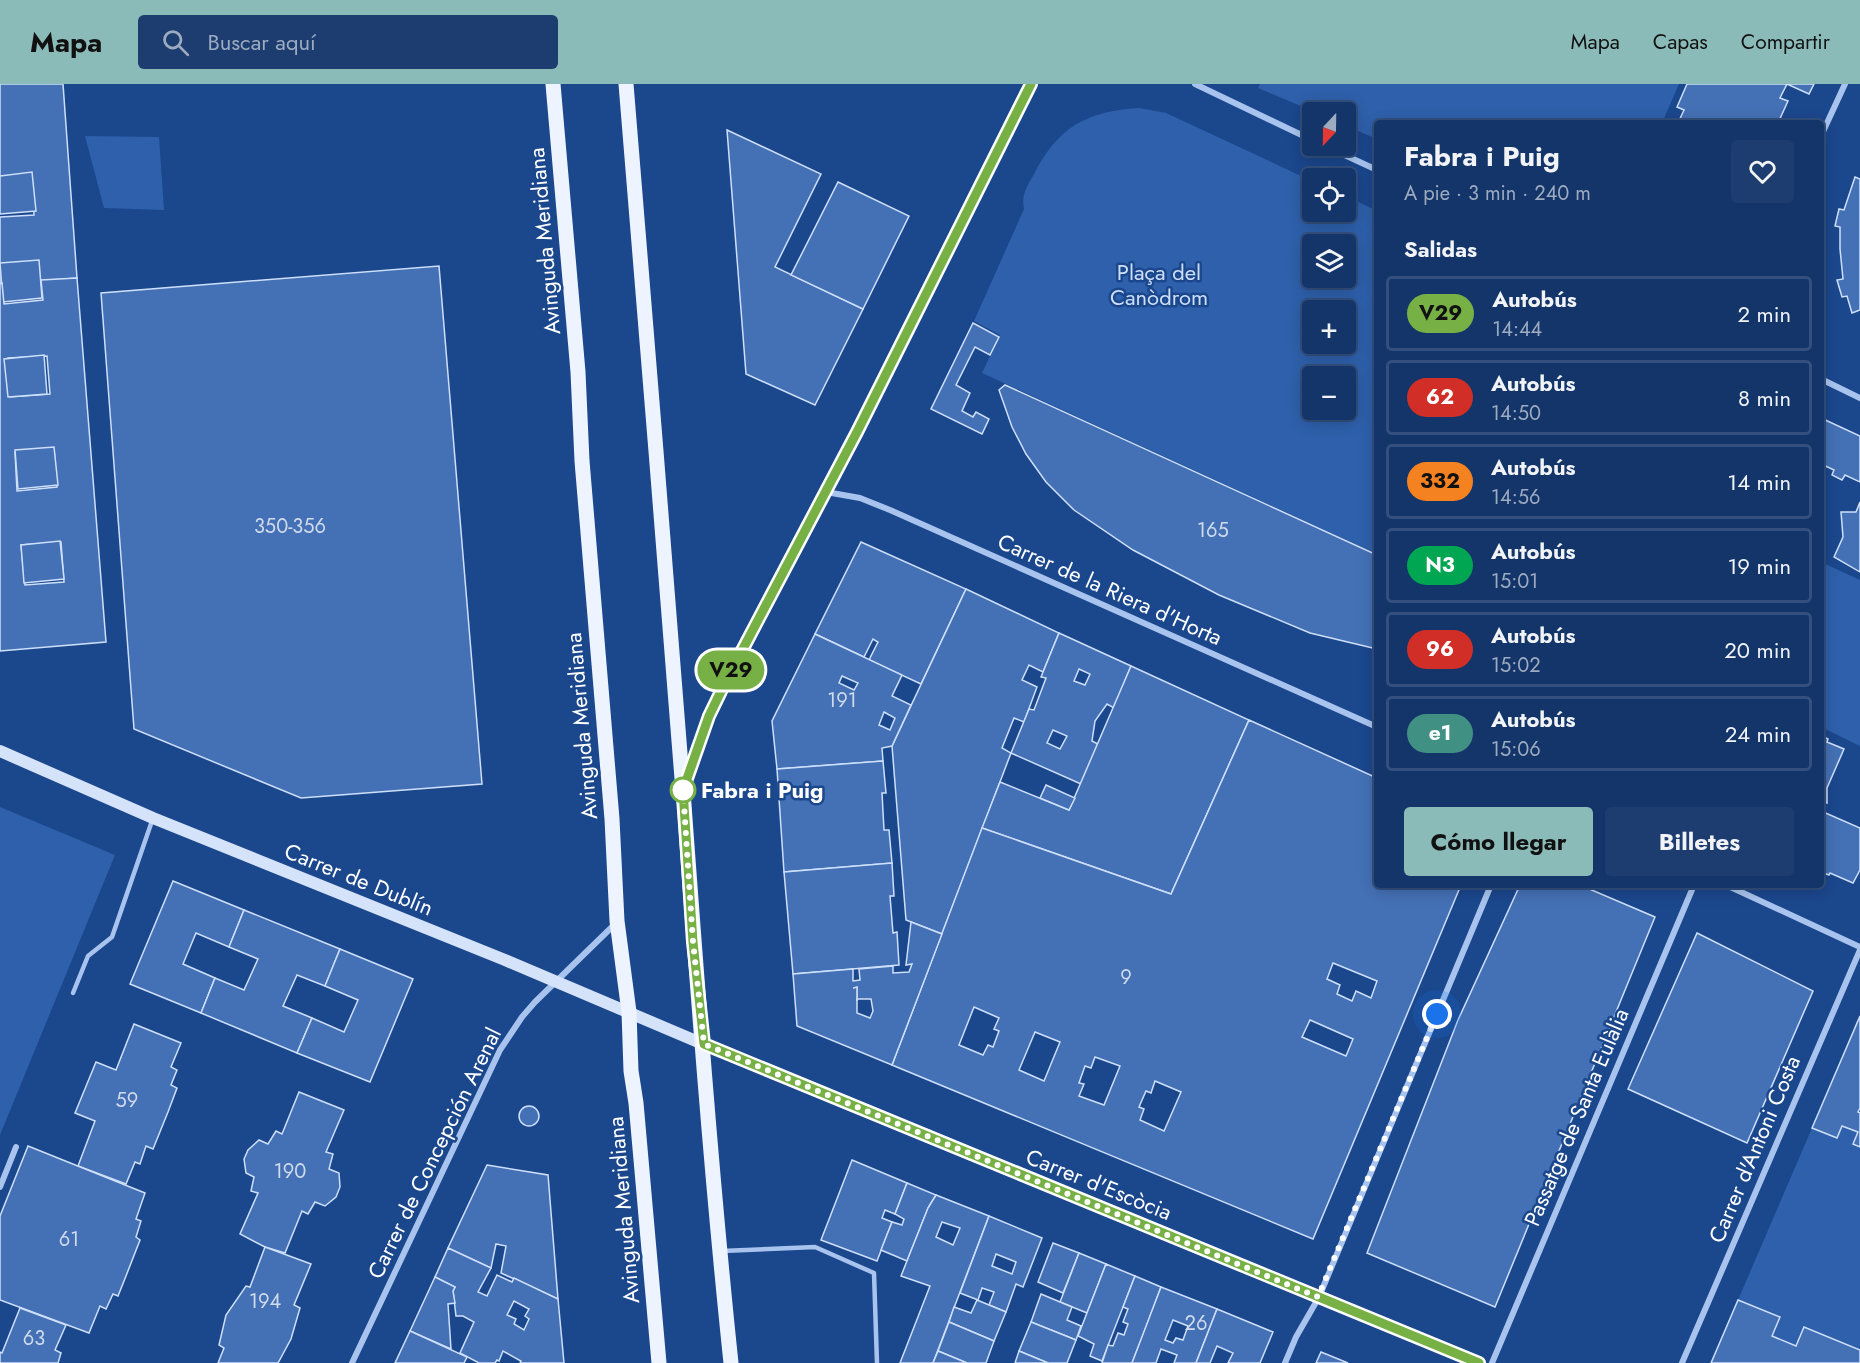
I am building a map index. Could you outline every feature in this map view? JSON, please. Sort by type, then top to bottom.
[{"type":"main road","name":"Avinguda Meridiana","points":[[553,84],[578,372],[582,461],[612,819],[618,921],[629,1012],[631,1071],[636,1103],[659,1363]]},
{"type":"main road","points":[[626,84],[719,1251],[731,1363]]},
{"type":"main road","name":"Carrer de Dublín","points":[[0,752],[153,818],[704,1044]]},
{"type":"main road","name":"Carrer d'Escòcia","points":[[704,1044],[1479,1363]]},
{"type":"street","points":[[683,790],[709,716],[826,492],[1031,84]]},
{"type":"street","points":[[1195,84],[1302,135]]},
{"type":"street","points":[[1824,130],[1845,84]]},
{"type":"street","points":[[1347,156],[1374,169]]},
{"type":"street","points":[[1824,380],[1860,398]]},
{"type":"street","name":"Carrer de la Riera d'Horta","points":[[826,492],[860,498],[890,510],[1374,726]]},
{"type":"street","points":[[1286,1363],[1296,1336],[1318,1297],[1490,888]]},
{"type":"street","name":"Passatge de Santa Eulàlia","points":[[1492,1363],[1693,888]]},
{"type":"street","points":[[1732,888],[1860,949]]},
{"type":"street","name":"Carrer de Concepción Arenal","points":[[352,1363],[500,1050],[522,1017],[618,921]]},
{"type":"street","name":"Carrer d'Antoni Costa","points":[[1682,1363],[1860,949]]},
{"type":"street","points":[[0,1187],[16,1147]]},
{"type":"lane","points":[[73,993],[88,956],[112,938],[153,818]]},
{"type":"lane","points":[[719,1251],[815,1247],[874,1273],[877,1363]]},
{"type":"green space","points":[[1260,84],[1679,84],[1663,120],[1374,120],[1374,138],[1356,130],[1356,102],[1302,102],[1302,107],[1258,88]]},
{"type":"green space","name":"Plaça del Canòdrom","points":[[1139,108],[1166,113],[1302,176],[1302,222],[1356,222],[1356,201],[1374,210],[1374,553],[982,373],[1000,335],[974,321],[1024,209],[1024,195],[1029,183],[1053,144],[1076,124],[1104,113]]},
{"type":"green space","points":[[85,136],[159,137],[164,210],[104,208]]},
{"type":"green space","points":[[1824,563],[1860,580],[1860,746],[1824,728]]},
{"type":"green space","points":[[0,807],[115,855],[0,1135]]},
{"type":"green space","points":[[1842,1126],[1858,1132],[1853,1144],[1860,1147],[1860,1350],[1804,1327],[1796,1346],[1772,1336],[1780,1317],[1738,1300],[1812,1128],[1837,1138]]},
{"type":"building","points":[[0,84],[63,84],[77,278],[0,284],[0,217],[34,215],[31,175],[0,177]]},
{"type":"building","points":[[1687,84],[1787,84],[1780,98],[1788,101],[1779,120],[1679,120],[1684,110],[1677,107]]},
{"type":"building","points":[[1787,84],[1814,84],[1809,94]]},
{"type":"building","points":[[727,130],[821,174],[775,267],[863,309],[815,405],[746,374]]},
{"type":"building","points":[[32,172],[36,211],[0,214],[0,176]]},
{"type":"building","points":[[1855,177],[1860,179],[1860,310],[1852,313],[1847,296],[1842,297],[1837,280],[1843,279],[1840,227],[1835,226],[1839,209],[1844,210]]},
{"type":"building","points":[[838,182],[909,216],[863,309],[791,275]]},
{"type":"building","points":[[39,260],[42,298],[3,302],[0,263]]},
{"type":"building","points":[[439,266],[482,784],[301,798],[134,729],[101,293]]},
{"type":"building","points":[[77,278],[106,642],[0,651],[0,284],[2,283],[4,304],[43,300],[41,280]],"holes":[[[47,356],[50,394],[10,397],[8,358]],[[54,449],[57,487],[17,491],[15,452]],[[61,542],[64,582],[25,585],[21,545]]]},
{"type":"building","points":[[973,323],[999,337],[990,355],[975,347],[956,385],[970,393],[962,411],[973,417],[976,412],[989,419],[982,434],[931,409]]},
{"type":"building","points":[[44,355],[47,394],[8,397],[4,359]]},
{"type":"building","points":[[1005,385],[1374,554],[1374,648],[1310,633],[1219,595],[1133,550],[1074,510],[1046,482],[1026,454],[1012,427],[999,390]]},
{"type":"building","points":[[1824,419],[1860,436],[1860,482],[1845,475],[1842,480],[1832,475],[1834,470],[1824,465]]},
{"type":"building","points":[[54,447],[58,485],[18,489],[15,450]]},
{"type":"building","points":[[1860,502],[1860,572],[1834,557],[1843,537],[1841,512],[1856,512]]},
{"type":"building","points":[[60,541],[64,579],[24,583],[21,545]]},
{"type":"building","points":[[861,542],[966,589],[921,684],[869,660],[878,642],[873,639],[864,657],[815,634]]},
{"type":"building","points":[[966,589],[1059,633],[1043,672],[1029,665],[1022,680],[1037,687],[1024,722],[1014,718],[1002,748],[1011,753],[942,934],[906,920],[892,746]]},
{"type":"building","points":[[1059,633],[1131,666],[1114,708],[1107,704],[1095,721],[1092,741],[1098,744],[1081,784],[1011,753],[1029,709],[1034,710],[1046,678],[1041,677]],"holes":[[[1079,669],[1090,674],[1085,685],[1074,681]],[[1053,730],[1067,736],[1060,749],[1047,743]]]},
{"type":"building","points":[[815,634],[902,675],[892,696],[911,705],[892,746],[882,748],[883,761],[777,769],[772,721]],"holes":[[[842,676],[858,683],[854,690],[839,683]],[[884,712],[895,718],[890,730],[879,725]]]},
{"type":"building","points":[[1131,666],[1249,720],[1171,894],[982,828],[1000,782],[1069,810]]},
{"type":"building","points":[[1249,720],[1374,777],[1374,888],[1460,888],[1313,1239],[892,1065],[982,828],[1171,894]],"holes":[[[1333,963],[1377,981],[1371,998],[1356,991],[1352,1001],[1337,994],[1340,985],[1327,979]],[[974,1007],[999,1018],[994,1029],[999,1031],[993,1047],[988,1045],[983,1055],[959,1045]],[[1310,1020],[1353,1039],[1346,1056],[1302,1037]],[[1035,1032],[1060,1042],[1044,1081],[1019,1070]],[[1095,1057],[1120,1066],[1104,1105],[1079,1096],[1084,1084],[1079,1083],[1085,1066],[1091,1068]],[[1155,1081],[1181,1092],[1164,1131],[1140,1120],[1144,1109],[1139,1107],[1146,1091],[1151,1093]]]},
{"type":"building","points":[[1824,737],[1828,739],[1827,742],[1844,749],[1827,788],[1827,803],[1824,802]]},
{"type":"building","points":[[883,761],[886,793],[882,793],[884,830],[889,830],[892,863],[784,872],[777,769]]},
{"type":"building","points":[[1046,785],[1075,798],[1069,810],[1040,798]]},
{"type":"building","points":[[1824,812],[1860,828],[1860,870],[1853,883],[1830,873],[1829,875],[1824,873]]},
{"type":"building","points":[[892,863],[894,896],[890,896],[893,933],[897,932],[899,965],[793,974],[784,872]]},
{"type":"building","points":[[173,881],[244,910],[229,947],[196,933],[183,964],[215,978],[201,1013],[130,984]]},
{"type":"building","points":[[1519,888],[1587,888],[1655,917],[1495,1307],[1367,1253],[1458,1020]]},
{"type":"building","points":[[244,910],[340,949],[325,986],[297,975],[283,1006],[312,1018],[297,1053],[201,1013],[215,978],[244,990],[258,959],[229,947]]},
{"type":"building","points":[[911,922],[942,934],[892,1065],[797,1026],[793,974],[853,969],[853,981],[860,980],[859,969],[893,966],[893,973],[909,972],[912,964],[906,965]],"holes":[[[857,999],[871,999],[873,1011],[870,1018],[857,1013]]]},
{"type":"building","points":[[1697,933],[1813,991],[1747,1143],[1628,1089]]},
{"type":"building","points":[[340,949],[413,979],[370,1082],[297,1053],[312,1018],[344,1032],[358,1000],[325,986]]},
{"type":"building","points":[[1860,1016],[1860,1108],[1858,1112],[1860,1113],[1860,1147],[1853,1144],[1858,1132],[1842,1126],[1837,1138],[1812,1128]]},
{"type":"building","points":[[134,1024],[181,1043],[171,1067],[177,1070],[171,1085],[177,1088],[168,1112],[153,1149],[146,1146],[140,1164],[135,1162],[126,1184],[78,1166],[95,1121],[75,1113],[96,1062],[116,1070]]},
{"type":"building","points":[[299,1092],[344,1110],[326,1152],[333,1154],[329,1169],[339,1173],[340,1187],[336,1197],[325,1206],[315,1202],[308,1214],[302,1211],[285,1253],[265,1247],[240,1234],[258,1193],[251,1191],[254,1177],[246,1173],[244,1159],[248,1150],[259,1140],[268,1144],[276,1131],[282,1134]]},
{"type":"building","points":[[529,1106],[536,1109],[539,1116],[536,1123],[529,1126],[522,1123],[519,1116],[522,1109]]},
{"type":"building","points":[[28,1146],[145,1193],[136,1219],[141,1221],[136,1237],[140,1240],[118,1296],[113,1294],[106,1309],[100,1306],[89,1333],[0,1300],[0,1216]]},
{"type":"building","points":[[852,1160],[907,1183],[895,1214],[885,1210],[882,1218],[892,1222],[877,1261],[821,1240]]},
{"type":"building","points":[[487,1165],[548,1175],[558,1299],[501,1273],[506,1246],[496,1244],[491,1268],[448,1248]]},
{"type":"building","points":[[907,1183],[936,1195],[928,1208],[907,1261],[881,1250],[892,1222],[902,1225],[904,1219],[895,1214]]},
{"type":"building","points":[[936,1195],[989,1216],[933,1363],[900,1363],[930,1286],[901,1276],[928,1208]],"holes":[[[942,1222],[960,1228],[953,1245],[936,1237]]]},
{"type":"building","points":[[989,1216],[1042,1238],[1023,1287],[1016,1284],[1006,1312],[989,1305],[994,1292],[982,1288],[978,1300],[960,1293]],"holes":[[[996,1254],[1016,1262],[1012,1274],[992,1266]]]},
{"type":"building","points":[[1053,1243],[1079,1253],[1063,1293],[1038,1282]]},
{"type":"building","points":[[265,1247],[311,1264],[294,1305],[300,1308],[291,1339],[278,1363],[218,1363],[224,1348],[219,1345],[226,1315],[246,1286],[250,1287]]},
{"type":"building","points":[[448,1248],[491,1268],[478,1292],[487,1296],[497,1275],[512,1282],[514,1278],[558,1299],[564,1363],[520,1363],[521,1361],[503,1351],[499,1361],[495,1363],[479,1363],[460,1353],[474,1322],[463,1316],[456,1316],[453,1291],[455,1287],[435,1277]],"holes":[[[514,1301],[529,1309],[525,1316],[529,1319],[524,1330],[514,1324],[516,1319],[507,1315]]]},
{"type":"building","points":[[1079,1253],[1106,1264],[1087,1313],[1060,1302]]},
{"type":"building","points":[[1106,1264],[1135,1276],[1102,1361],[1090,1356],[1094,1344],[1078,1336]]},
{"type":"building","points":[[1135,1276],[1161,1287],[1145,1330],[1132,1363],[1102,1363],[1108,1345],[1113,1346],[1118,1333],[1124,1335],[1128,1324],[1123,1322],[1128,1309],[1123,1307]]},
{"type":"building","points":[[435,1277],[455,1287],[453,1291],[455,1303],[448,1304],[451,1349],[410,1331]]},
{"type":"building","points":[[1161,1287],[1217,1309],[1196,1363],[1174,1363],[1177,1355],[1161,1349],[1156,1363],[1132,1363]],"holes":[[[1173,1320],[1188,1326],[1183,1340],[1176,1338],[1173,1343],[1165,1340]]]},
{"type":"building","points":[[1041,1294],[1072,1307],[1067,1320],[1081,1326],[1076,1340],[1031,1322]]},
{"type":"building","points":[[977,1300],[1006,1312],[994,1341],[949,1322],[954,1307],[971,1313]]},
{"type":"building","points":[[1738,1300],[1780,1317],[1772,1336],[1796,1346],[1804,1327],[1860,1350],[1860,1363],[1711,1363]]},
{"type":"building","points":[[20,1308],[66,1325],[55,1350],[61,1353],[58,1363],[0,1363],[0,1352],[2,1353]]},
{"type":"building","points":[[1217,1309],[1273,1332],[1260,1363],[1228,1363],[1233,1353],[1217,1346],[1210,1363],[1196,1363]]},
{"type":"building","points":[[949,1322],[994,1341],[986,1363],[967,1363],[938,1351]]},
{"type":"building","points":[[1031,1322],[1076,1340],[1067,1363],[1048,1363],[1019,1351]]},
{"type":"building","points":[[410,1331],[467,1357],[464,1363],[395,1363]]},
{"type":"building","points":[[938,1351],[967,1363],[933,1363]]},
{"type":"building","points":[[1019,1351],[1048,1363],[1015,1363]]},
{"type":"building","points":[[1321,1352],[1348,1363],[1316,1363]]},
{"type":"bus line","name":"V29","points":[[1031,84],[857,432],[726,681],[709,716],[683,790],[693,942],[704,1044],[1479,1363]]},
{"type":"place","name":"Fabra i Puig","points":[[683,790]]},
{"type":"route","points":[[683,790],[693,942],[704,1044],[1318,1297],[1437,1014]]}]
